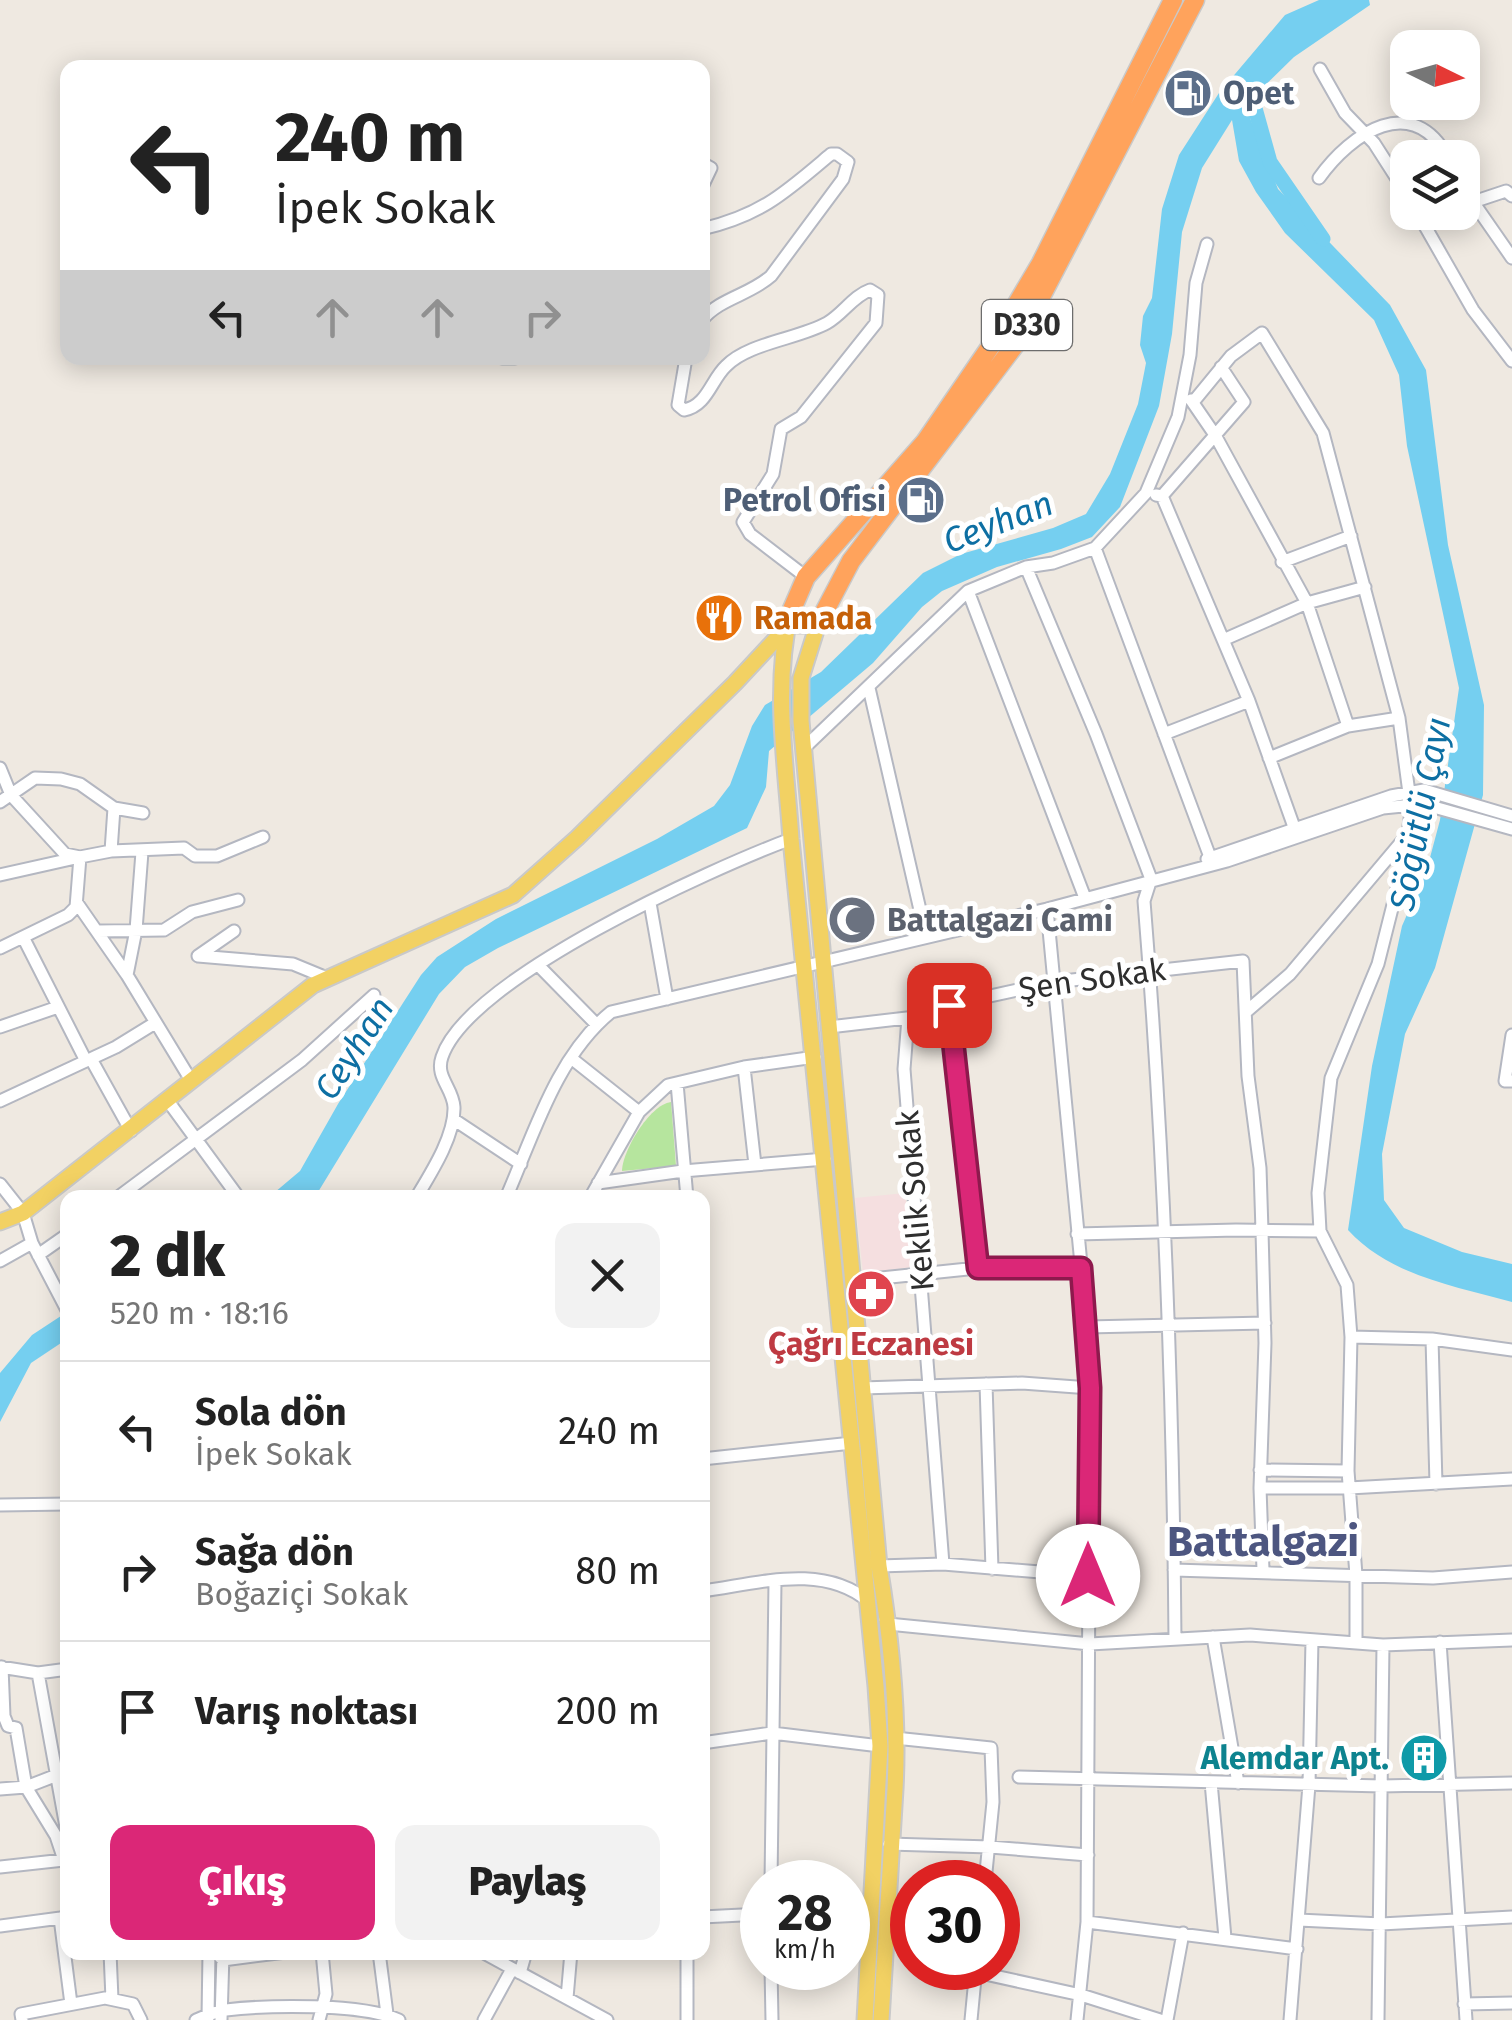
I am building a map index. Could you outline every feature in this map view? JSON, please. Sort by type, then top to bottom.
[{"type":"highway","name":"D330","points":[[789,620],[803,584],[925,442],[999,334],[1041,263],[1173,0]]},
{"type":"highway","name":"D330","points":[[822,615],[851,560],[1018,341],[1195,0]]},
{"type":"highway","points":[[789,620],[804,626],[822,615],[820,596],[803,584]]},
{"type":"main road","name":"D330","points":[[822,615],[802,678],[801,721],[814,962],[814,1057],[867,1599],[895,1788],[881,2020]]},
{"type":"main road","name":"D330","points":[[789,620],[780,690],[792,840],[829,1027],[888,1624],[887,1742],[865,2020]]},
{"type":"main road","points":[[0,1222],[23,1213],[313,985],[513,895],[735,683],[789,620]]},
{"type":"street","points":[[1320,68],[1345,113],[1390,166]]},
{"type":"street","points":[[1319,178],[1365,135],[1386,123],[1406,121],[1438,140]]},
{"type":"street","points":[[710,227],[762,210],[831,154],[848,162],[843,180],[771,276],[756,289],[723,302],[710,313]]},
{"type":"street","points":[[1480,200],[1506,191],[1512,196]]},
{"type":"street","points":[[1480,212],[1512,258]]},
{"type":"street","points":[[1427,230],[1474,310],[1512,362]]},
{"type":"street","points":[[803,749],[968,591],[1026,567],[1053,563],[1095,548],[1146,493],[1188,399],[1196,283],[1207,244]]},
{"type":"street","points":[[685,365],[678,405],[684,410],[701,401],[724,366],[743,353],[826,324],[860,294],[870,290],[878,295],[876,323],[801,417],[782,429],[773,474],[743,522],[750,534],[803,584]]},
{"type":"street","points":[[1188,399],[1230,356],[1262,333],[1323,433],[1399,718],[1415,801],[1378,964],[1330,1078],[1318,1193],[1320,1232],[1347,1285],[1351,1337],[1348,1488],[1356,1575],[1356,1642]]},
{"type":"street","points":[[1162,496],[1244,402],[1222,367]]},
{"type":"street","points":[[1188,399],[1215,435],[1308,603],[1348,726]]},
{"type":"street","points":[[1146,493],[1162,496]]},
{"type":"street","points":[[1162,496],[1248,701],[1294,827]]},
{"type":"street","points":[[1282,562],[1351,536]]},
{"type":"street","points":[[1095,548],[1210,858]]},
{"type":"street","points":[[1026,567],[1151,879],[1144,901],[1166,1231],[1175,1639]]},
{"type":"street","points":[[1223,640],[1308,603],[1365,588]]},
{"type":"street","points":[[968,591],[1085,898]]},
{"type":"street","points":[[870,688],[926,936]]},
{"type":"street","points":[[1164,734],[1248,701]]},
{"type":"street","points":[[1269,758],[1348,726],[1399,718]]},
{"type":"street","points":[[0,768],[5,799],[65,854],[80,857]]},
{"type":"street","points":[[5,799],[35,778],[61,779],[80,784],[114,808],[143,814]]},
{"type":"street","points":[[513,1190],[560,1074],[588,1031],[612,1012],[1046,909],[1227,860],[1415,801],[1424,790],[1497,816],[1512,828]]},
{"type":"street","points":[[1151,879],[1294,827],[1415,801],[1512,816]]},
{"type":"street","points":[[1497,816],[1512,802]]},
{"type":"street","points":[[111,851],[114,808]]},
{"type":"street","points":[[1263,1570],[1260,1470],[1265,1324],[1260,1168],[1248,1076],[1247,1010],[1290,974],[1408,834]]},
{"type":"street","points":[[0,875],[111,851],[184,848],[195,856],[217,856],[263,837]]},
{"type":"street","points":[[420,1190],[453,1119],[452,1096],[439,1072],[442,1055],[486,1000],[538,965],[650,903],[742,858],[792,840]]},
{"type":"street","points":[[128,975],[142,852]]},
{"type":"street","points":[[0,948],[68,915],[77,903],[80,857]]},
{"type":"street","points":[[98,931],[164,930],[192,912],[238,900]]},
{"type":"street","points":[[77,903],[128,975],[192,1082]]},
{"type":"street","points":[[650,903],[666,999]]},
{"type":"street","points":[[1046,909],[1088,1328],[1090,1388],[1087,1922],[1078,2020]]},
{"type":"street","points":[[234,930],[198,956],[293,964],[327,978]]},
{"type":"street","points":[[23,937],[58,1008],[131,1130]]},
{"type":"street","name":"Şen Sokak","points":[[829,1027],[924,1016],[949,1005],[1054,982],[1239,962],[1243,962],[1247,1010]]},
{"type":"street","points":[[538,965],[596,1024]]},
{"type":"street","points":[[129,1190],[302,1060],[374,995]]},
{"type":"street","points":[[949,1005],[978,1268]]},
{"type":"street","points":[[0,1027],[58,1008]]},
{"type":"street","name":"Keklik Sokak","points":[[908,1018],[904,1070],[944,1564]]},
{"type":"street","points":[[0,1101],[156,1023]]},
{"type":"street","points":[[1512,1035],[1505,1081],[1512,1082]]},
{"type":"street","points":[[594,1190],[639,1112],[668,1086],[744,1067],[814,1057]]},
{"type":"street","points":[[571,1058],[639,1112]]},
{"type":"street","points":[[744,1067],[755,1165]]},
{"type":"street","points":[[677,1083],[687,1190]]},
{"type":"street","points":[[168,1101],[232,1190]]},
{"type":"street","points":[[453,1119],[521,1164]]},
{"type":"street","points":[[598,1183],[683,1171],[825,1160]]},
{"type":"street","points":[[0,1184],[23,1213],[35,1249],[60,1297]]},
{"type":"street","points":[[1077,1234],[1320,1232]]},
{"type":"street","points":[[0,1261],[60,1238]]},
{"type":"street","points":[[852,1280],[978,1268],[1081,1268]]},
{"type":"street","points":[[1088,1328],[1265,1324]]},
{"type":"street","points":[[1351,1337],[1432,1339],[1512,1350]]},
{"type":"street","points":[[1432,1339],[1436,1484]]},
{"type":"street","points":[[862,1388],[1022,1382],[1090,1388]]},
{"type":"street","points":[[986,1384],[992,1569]]},
{"type":"street","points":[[710,1458],[852,1443]]},
{"type":"street","points":[[1260,1470],[1348,1471]]},
{"type":"street","points":[[1260,1488],[1348,1488],[1512,1478]]},
{"type":"street","points":[[0,1505],[60,1504]]},
{"type":"street","points":[[880,1566],[944,1564],[1088,1576]]},
{"type":"street","points":[[1174,1570],[1433,1578],[1512,1572]]},
{"type":"street","points":[[710,1590],[808,1577],[844,1584],[867,1599],[888,1624],[1090,1644],[1250,1635],[1383,1644],[1512,1640]]},
{"type":"street","points":[[770,1860],[775,1582]]},
{"type":"street","points":[[1212,1637],[1238,1783]]},
{"type":"street","points":[[1290,2020],[1309,1784],[1312,1640]]},
{"type":"street","points":[[1440,1642],[1466,2020]]},
{"type":"street","points":[[1378,2020],[1383,1644]]},
{"type":"street","points":[[60,1670],[38,1673],[1,1667],[4,1716],[8,1726],[16,1728],[26,1787],[60,1827]]},
{"type":"street","points":[[38,1673],[60,1802]]},
{"type":"street","points":[[710,1742],[772,1733],[991,1748],[994,1802],[988,1860]]},
{"type":"street","points":[[0,1790],[26,1787],[57,1775]]},
{"type":"street","points":[[1018,1777],[1382,1786],[1512,1783]]},
{"type":"street","points":[[1211,1782],[1225,1938]]},
{"type":"street","points":[[889,1844],[1088,1855]]},
{"type":"street","points":[[0,1868],[60,1860]]},
{"type":"street","points":[[710,1916],[740,1915]]},
{"type":"street","points":[[1299,1920],[1382,1924],[1512,1917]]},
{"type":"street","points":[[0,1926],[60,1918]]},
{"type":"street","points":[[1087,1922],[1297,1949]]},
{"type":"street","points":[[1020,1980],[1164,2020],[1182,1933]]},
{"type":"street","points":[[67,1960],[71,2004]]},
{"type":"street","points":[[110,1960],[112,2000]]},
{"type":"street","points":[[217,1960],[204,2018],[386,2014],[399,2020]]},
{"type":"street","points":[[218,1960],[222,2015]]},
{"type":"street","points":[[321,2014],[322,1960]]},
{"type":"street","points":[[381,1960],[386,2014]]},
{"type":"street","points":[[496,1960],[607,2020]]},
{"type":"street","points":[[484,2020],[522,1960]]},
{"type":"street","points":[[567,1998],[570,1960]]},
{"type":"street","points":[[687,1960],[687,2020]]},
{"type":"street","points":[[771,1990],[772,2020]]},
{"type":"street","points":[[971,2020],[974,1990]]},
{"type":"street","points":[[22,2020],[21,2014],[112,2000],[133,2004],[140,2020]]},
{"type":"street","points":[[1464,2004],[1512,2003]]},
{"type":"shaded area","points":[[905,1193],[913,1267],[863,1273],[855,1198]]},
{"type":"green space","points":[[671,1102],[676,1166],[622,1171],[638,1130],[654,1111]]},
{"type":"water","points":[[1319,0],[1369,0],[1370,5],[1294,57],[1252,98],[1250,118],[1278,189],[1390,305],[1426,370],[1448,545],[1484,705],[1483,795],[1435,968],[1405,1034],[1382,1154],[1384,1200],[1404,1228],[1462,1252],[1512,1264],[1512,1302],[1403,1269],[1365,1246],[1348,1230],[1372,1066],[1402,926],[1427,869],[1440,820],[1459,688],[1407,446],[1399,375],[1374,320],[1285,233],[1256,192],[1239,161],[1232,120],[1202,168],[1182,232],[1172,334],[1159,406],[1120,507],[1092,537],[997,567],[942,591],[922,607],[873,663],[769,751],[766,787],[747,828],[465,967],[439,994],[319,1190],[277,1190],[300,1171],[338,1104],[421,975],[437,957],[496,919],[657,839],[714,806],[730,785],[752,726],[765,705],[821,672],[923,573],[961,554],[1053,528],[1086,514],[1110,474],[1138,404],[1146,363],[1140,345],[1143,316],[1152,298],[1162,209],[1179,155],[1219,93],[1285,15]]},
{"type":"water","points":[[60,1317],[60,1344],[31,1363],[0,1422],[0,1373],[32,1335]]},
{"type":"waterway","name":"Söğütlü Çayı","points":[[1248,83],[1270,162],[1323,239]]},
{"type":"place","name":"Opet","points":[[1188,93]]},
{"type":"place","name":"Petrol Ofisi","points":[[921,500]]},
{"type":"place","name":"Ramada","points":[[719,618]]},
{"type":"place","name":"Battalgazi Cami","points":[[852,920]]},
{"type":"place","name":"Çağrı Eczanesi","points":[[871,1294]]},
{"type":"place","name":"Alemdar Apt.","points":[[1424,1758]]},
{"type":"district","name":"Battalgazi","points":[[1263,1542]]},
{"type":"route","points":[[949,1005],[978,1268],[1081,1268],[1090,1388],[1088,1576]]},
{"type":"water label","name":"Ceyhan","points":[[998,522]]},
{"type":"water label","name":"Ceyhan","points":[[354,1048]]}]
